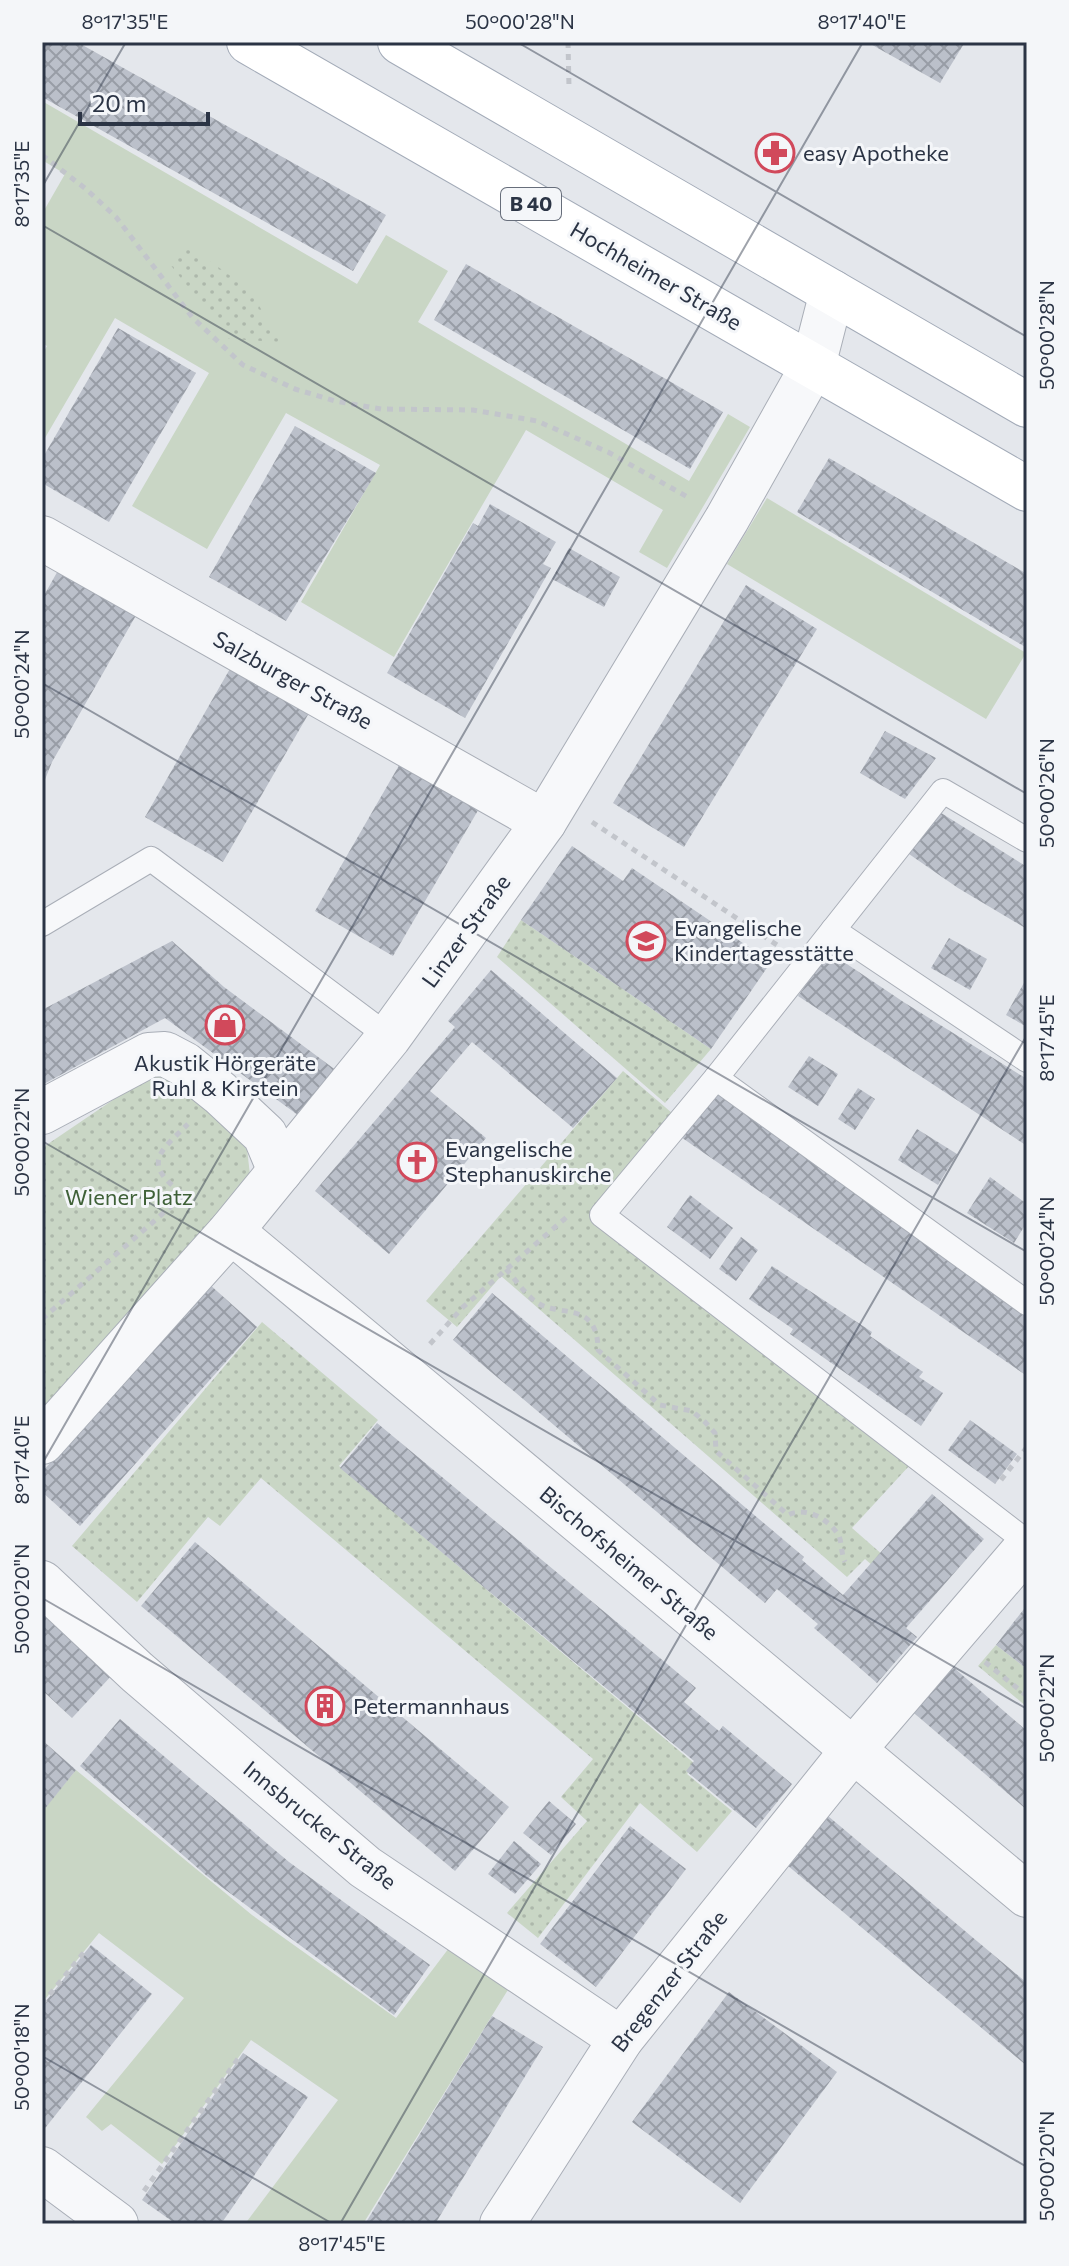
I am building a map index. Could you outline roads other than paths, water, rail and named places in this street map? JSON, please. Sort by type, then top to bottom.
[{"type":"main road","name":"Hochheimer Straße","points":[[249,42],[1027,489]]},
{"type":"main road","points":[[400,42],[1027,405]]},
{"type":"street","points":[[813,366],[832,292]]},
{"type":"street","name":"Linzer Straße","points":[[42,1442],[231,1231],[389,1037],[551,810],[727,519],[813,366]]},
{"type":"street","name":"Salzburger Straße","points":[[42,538],[551,810]]},
{"type":"street","points":[[42,1112],[149,1055],[165,1054],[184,1064],[220,1093],[265,1135],[280,1171]]},
{"type":"street","name":"Bischofsheimer Straße","points":[[231,1231],[1027,1895]]},
{"type":"street","name":"Bregenzer Straße","points":[[502,2224],[621,2039],[853,1750],[1027,1544]]},
{"type":"street","name":"Innsbrucker Straße","points":[[42,1583],[137,1672],[365,1867],[621,2039]]},
{"type":"street","points":[[42,2169],[127,2211]]},
{"type":"lane","points":[[1027,840],[943,791],[716,1078],[602,1215],[1027,1544]]},
{"type":"lane","points":[[42,924],[151,859],[389,1037]]},
{"type":"lane","points":[[833,930],[1027,1060]]},
{"type":"lane","points":[[716,1078],[1027,1303]]},
{"type":"place","name":"easy Apotheke","points":[[775,153]]},
{"type":"place","name":"Evangelische Kindertagesstätte","points":[[646,941]]},
{"type":"place","name":"Akustik Hörgeräte Ruhl & Kirstein","points":[[225,1025]]},
{"type":"place","name":"Evangelische Stephanuskirche","points":[[417,1162]]},
{"type":"place","name":"Petermannhaus","points":[[325,1706]]},
{"type":"park label","name":"Wiener Platz","points":[[129,1197]]}]
